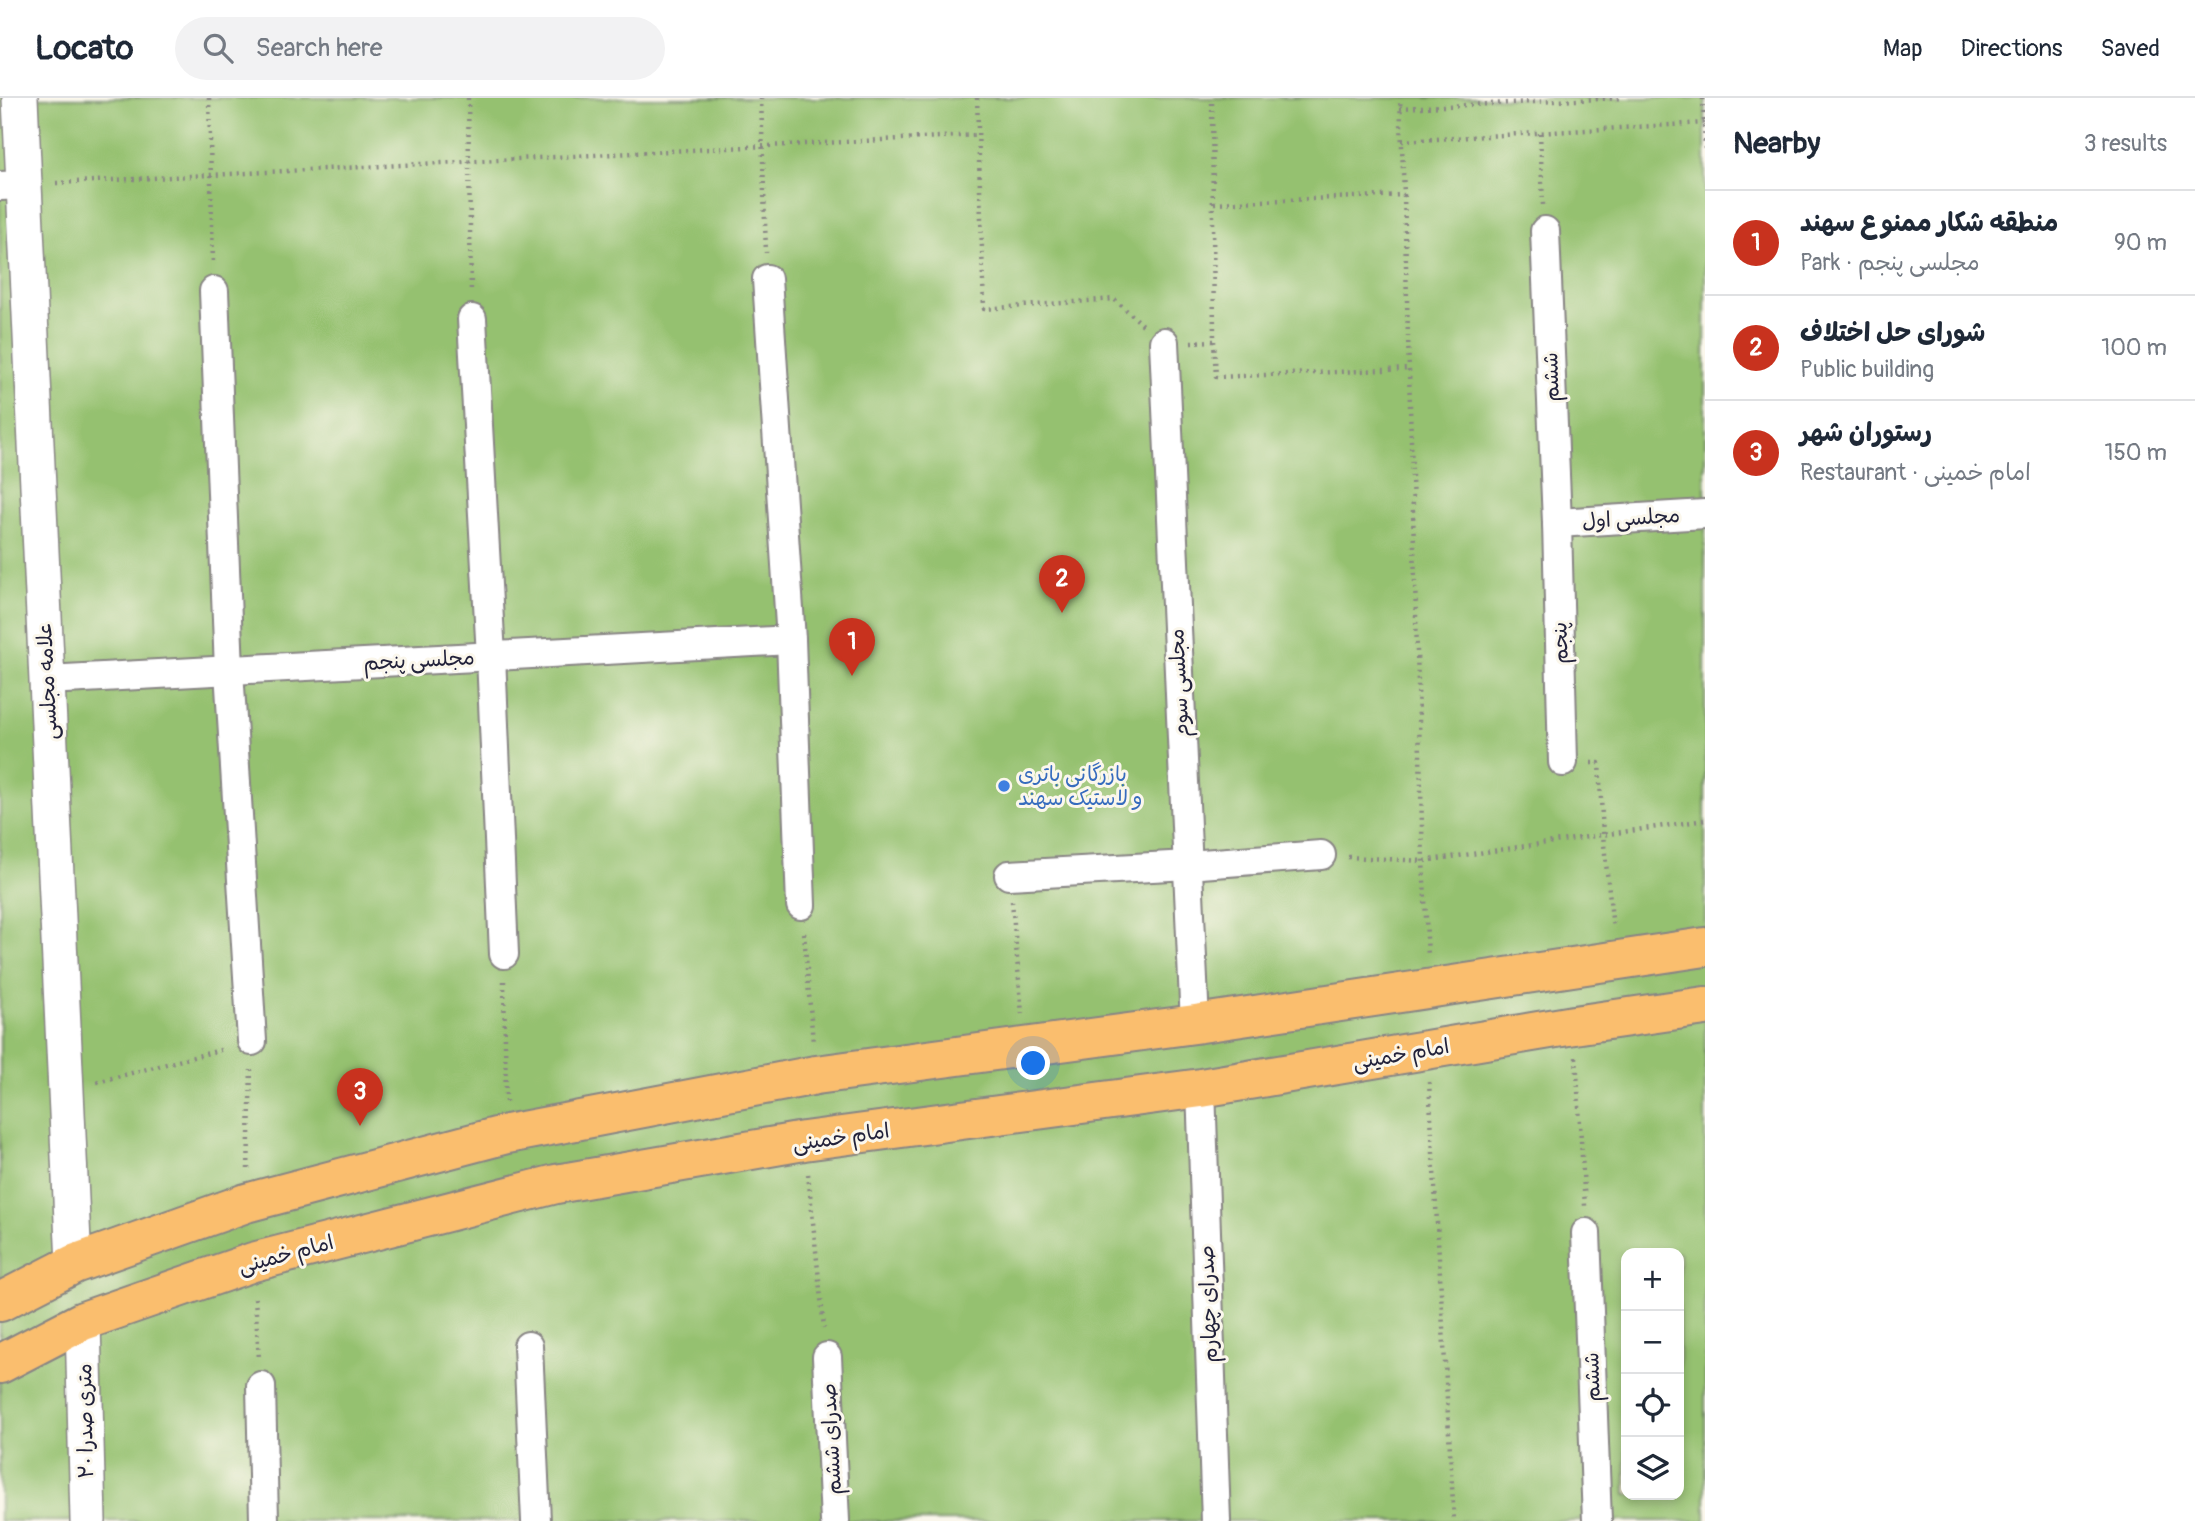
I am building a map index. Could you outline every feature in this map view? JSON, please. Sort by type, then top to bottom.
[{"type":"main road","points":[[0,1302],[74,1265],[246,1203],[507,1134],[816,1075],[1195,1024],[1705,947]]},
{"type":"main road","name":"امام خمینی","points":[[0,1364],[83,1321],[253,1262],[556,1184],[804,1141],[1201,1088],[1574,1025],[1705,1006]]},
{"type":"street","name":"علامه مجلسی","points":[[20,98],[12,186],[47,680],[74,1265]]},
{"type":"street","name":"ششم","points":[[1545,231],[1557,523]]},
{"type":"street","points":[[767,279],[790,640],[801,905]]},
{"type":"street","points":[[214,290],[229,670],[252,1041]]},
{"type":"street","points":[[472,319],[504,954]]},
{"type":"street","name":"مجلسی سوم","points":[[1164,342],[1195,1024]]},
{"type":"street","name":"مجلسی اول","points":[[1557,523],[1705,514]]},
{"type":"street","name":"پنجم","points":[[1557,523],[1563,762]]},
{"type":"street","name":"مجلسی پنجم","points":[[47,680],[790,640]]},
{"type":"street","points":[[1009,874],[1321,855]]},
{"type":"street","name":"صدرای چهارم","points":[[1201,1088],[1216,1521]]},
{"type":"street","name":"ششم","points":[[1586,1233],[1597,1521]]},
{"type":"street","name":"۲۰ متری صدرا","points":[[83,1321],[88,1521]]},
{"type":"street","points":[[528,1346],[536,1521]]},
{"type":"street","name":"صدرای ششم","points":[[827,1357],[835,1521]]},
{"type":"street","points":[[261,1386],[264,1521]]},
{"type":"path","points":[[209,98],[214,290]]},
{"type":"path","points":[[468,98],[472,319]]},
{"type":"path","points":[[761,98],[767,279]]},
{"type":"path","points":[[977,98],[984,309],[1114,299],[1164,342],[1214,341]]},
{"type":"path","points":[[1212,98],[1216,377],[1409,369]]},
{"type":"path","points":[[1400,98],[1423,861],[1430,989]]},
{"type":"path","points":[[1400,108],[1622,98]]},
{"type":"path","points":[[1703,98],[1705,149]]},
{"type":"path","points":[[1402,141],[1704,123]]},
{"type":"path","points":[[1540,133],[1545,231]]},
{"type":"path","points":[[12,186],[978,135]]},
{"type":"path","points":[[1214,203],[1404,195]]},
{"type":"path","points":[[1563,762],[1599,763],[1603,835],[1616,961]]},
{"type":"path","points":[[1321,855],[1423,861],[1705,820]]},
{"type":"path","points":[[1009,874],[1024,1047]]},
{"type":"path","points":[[801,905],[816,1075]]},
{"type":"path","points":[[504,954],[507,1134]]},
{"type":"path","points":[[1574,1025],[1586,1233]]},
{"type":"path","points":[[66,1091],[252,1041],[246,1203]]},
{"type":"path","points":[[1427,1049],[1454,1521]]},
{"type":"path","points":[[804,1141],[827,1357]]},
{"type":"path","points":[[253,1262],[261,1386]]},
{"type":"green space","points":[[0,98],[1705,98],[1705,1521],[0,1521]]},
{"type":"place","name":"شورای حل اختلاف","points":[[1062,613]]},
{"type":"place","name":"منطقه شکار ممنوع سهند","points":[[852,676]]},
{"type":"place","name":"بازرگانی باتری و لاستیک سهند","points":[[1004,786]]},
{"type":"place","name":"رستوران شهر","points":[[360,1126]]}]
